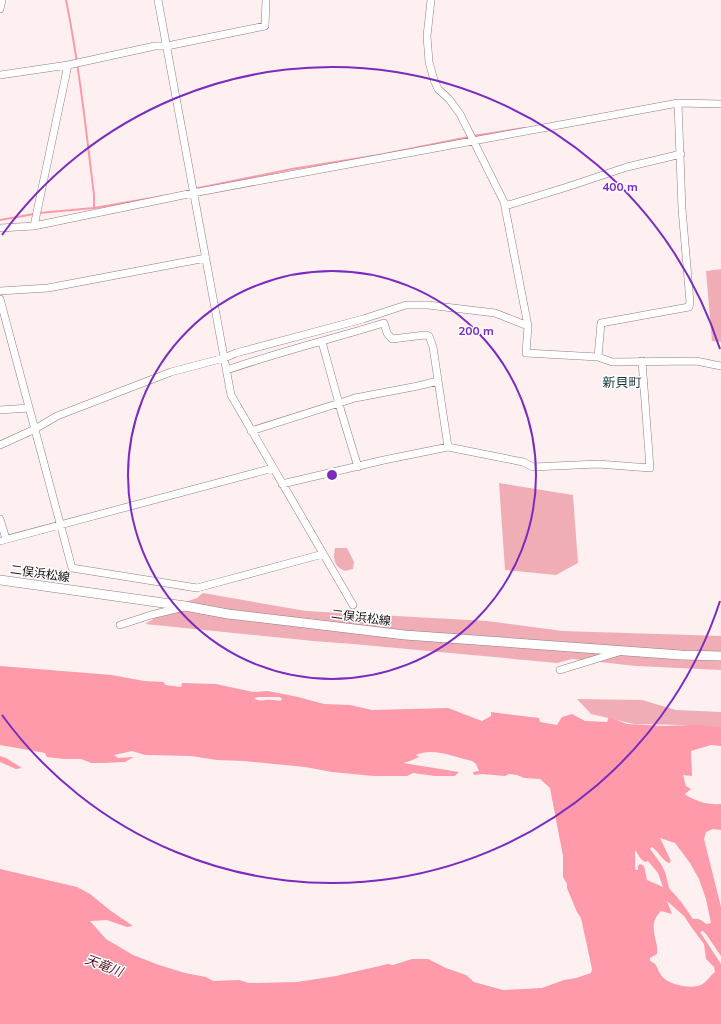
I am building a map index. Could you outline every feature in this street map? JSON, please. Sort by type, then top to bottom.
[{"type":"main road","name":"二俣浜松線","points":[[0,580],[185,606],[228,614],[405,635],[681,655],[721,656]]},
{"type":"street","points":[[0,9],[2,0]]},
{"type":"street","points":[[158,0],[231,395],[353,605]]},
{"type":"street","points":[[0,75],[74,64],[155,46],[167,46],[265,26],[266,0]]},
{"type":"street","points":[[431,0],[427,36],[429,62],[438,89],[449,99],[460,114],[472,141],[504,202],[528,326],[526,353],[598,357],[612,362],[696,361],[721,366]]},
{"type":"street","points":[[34,226],[63,96],[74,64]]},
{"type":"street","points":[[598,357],[601,323],[689,307],[690,302],[682,209],[678,103]]},
{"type":"street","points":[[0,228],[34,226],[194,193],[678,103],[721,104]]},
{"type":"street","points":[[505,206],[627,167],[681,154]]},
{"type":"street","points":[[0,291],[48,288],[206,258]]},
{"type":"street","points":[[0,299],[72,568],[197,588],[323,554]]},
{"type":"street","points":[[0,445],[35,429],[57,416],[171,372],[363,319],[406,305],[428,305],[495,313],[528,326]]},
{"type":"street","points":[[226,370],[282,352],[322,342],[384,323],[392,339],[429,336],[433,347],[448,447]]},
{"type":"street","points":[[322,342],[338,403],[358,467]]},
{"type":"street","points":[[282,484],[384,460],[448,447],[523,462],[533,467],[598,464],[650,468],[642,361]]},
{"type":"street","points":[[251,431],[338,403],[438,381]]},
{"type":"street","points":[[0,410],[29,408]]},
{"type":"street","points":[[0,519],[3,540],[273,468]]},
{"type":"street","points":[[120,625],[185,606]]},
{"type":"street","points":[[560,670],[623,651]]},
{"type":"shaded area","points":[[721,269],[721,342],[712,341],[706,271]]},
{"type":"shaded area","points":[[499,483],[573,495],[578,563],[556,575],[505,570]]},
{"type":"shaded area","points":[[335,548],[347,548],[354,562],[353,569],[345,571],[336,565],[334,559]]},
{"type":"shaded area","points":[[203,593],[306,611],[487,621],[563,631],[721,636],[721,670],[636,666],[572,659],[557,663],[145,624],[177,605],[197,598]]},
{"type":"shaded area","points":[[577,699],[642,700],[676,710],[721,712],[721,729],[683,725],[634,724],[591,714]]},
{"type":"water","name":"天竜川","points":[[0,666],[112,675],[144,681],[164,682],[165,685],[181,687],[182,683],[216,684],[253,692],[268,691],[324,704],[350,705],[372,710],[448,708],[482,721],[491,716],[491,712],[539,718],[540,722],[557,725],[562,717],[572,714],[585,721],[607,722],[609,717],[627,724],[721,727],[721,746],[711,745],[691,751],[692,776],[683,775],[686,786],[691,789],[685,794],[686,795],[695,800],[712,804],[721,804],[721,830],[713,829],[706,832],[704,839],[721,907],[721,956],[706,934],[703,931],[700,932],[721,964],[721,1024],[0,1024],[0,869],[77,887],[90,894],[133,926],[127,927],[107,920],[90,921],[106,939],[133,955],[185,973],[206,977],[213,981],[239,980],[249,983],[297,982],[336,976],[388,964],[393,965],[412,959],[428,959],[446,968],[466,975],[474,982],[503,990],[542,988],[564,980],[591,973],[592,969],[581,918],[577,912],[563,877],[563,856],[550,788],[540,779],[524,778],[509,774],[505,776],[482,774],[474,775],[473,772],[479,771],[476,764],[472,761],[436,752],[416,755],[419,757],[403,763],[459,772],[455,776],[435,776],[413,773],[407,776],[374,776],[332,772],[305,767],[217,760],[191,756],[145,755],[132,751],[114,755],[118,758],[134,757],[125,762],[91,763],[81,759],[47,757],[45,753],[0,745]],"holes":[[[280,697],[282,699],[280,701],[260,701],[254,698]],[[660,838],[675,843],[690,863],[699,879],[706,899],[711,923],[706,924],[703,921],[693,919],[669,888],[665,872],[650,849],[652,847],[667,862],[669,863],[671,861]],[[635,850],[641,859],[645,862],[648,861],[658,873],[663,887],[647,880],[644,866],[640,864],[638,866],[638,870],[635,868]],[[667,901],[684,916],[704,944],[706,959],[714,967],[715,972],[700,985],[688,987],[669,982],[664,979],[655,964],[650,961],[650,958],[657,954],[654,922],[661,911],[672,914]]]},
{"type":"water","points":[[0,756],[22,768],[16,769],[0,762]]},
{"type":"waterway","points":[[66,0],[82,97],[94,195],[94,208]]},
{"type":"waterway","points":[[473,136],[524,128]]},
{"type":"waterway","points":[[194,189],[292,169],[379,155],[469,137]]},
{"type":"waterway","points":[[39,213],[94,208],[169,195]]},
{"type":"waterway","points":[[0,220],[34,214]]},
{"type":"district","name":"新貝町","points":[[622,382]]}]
